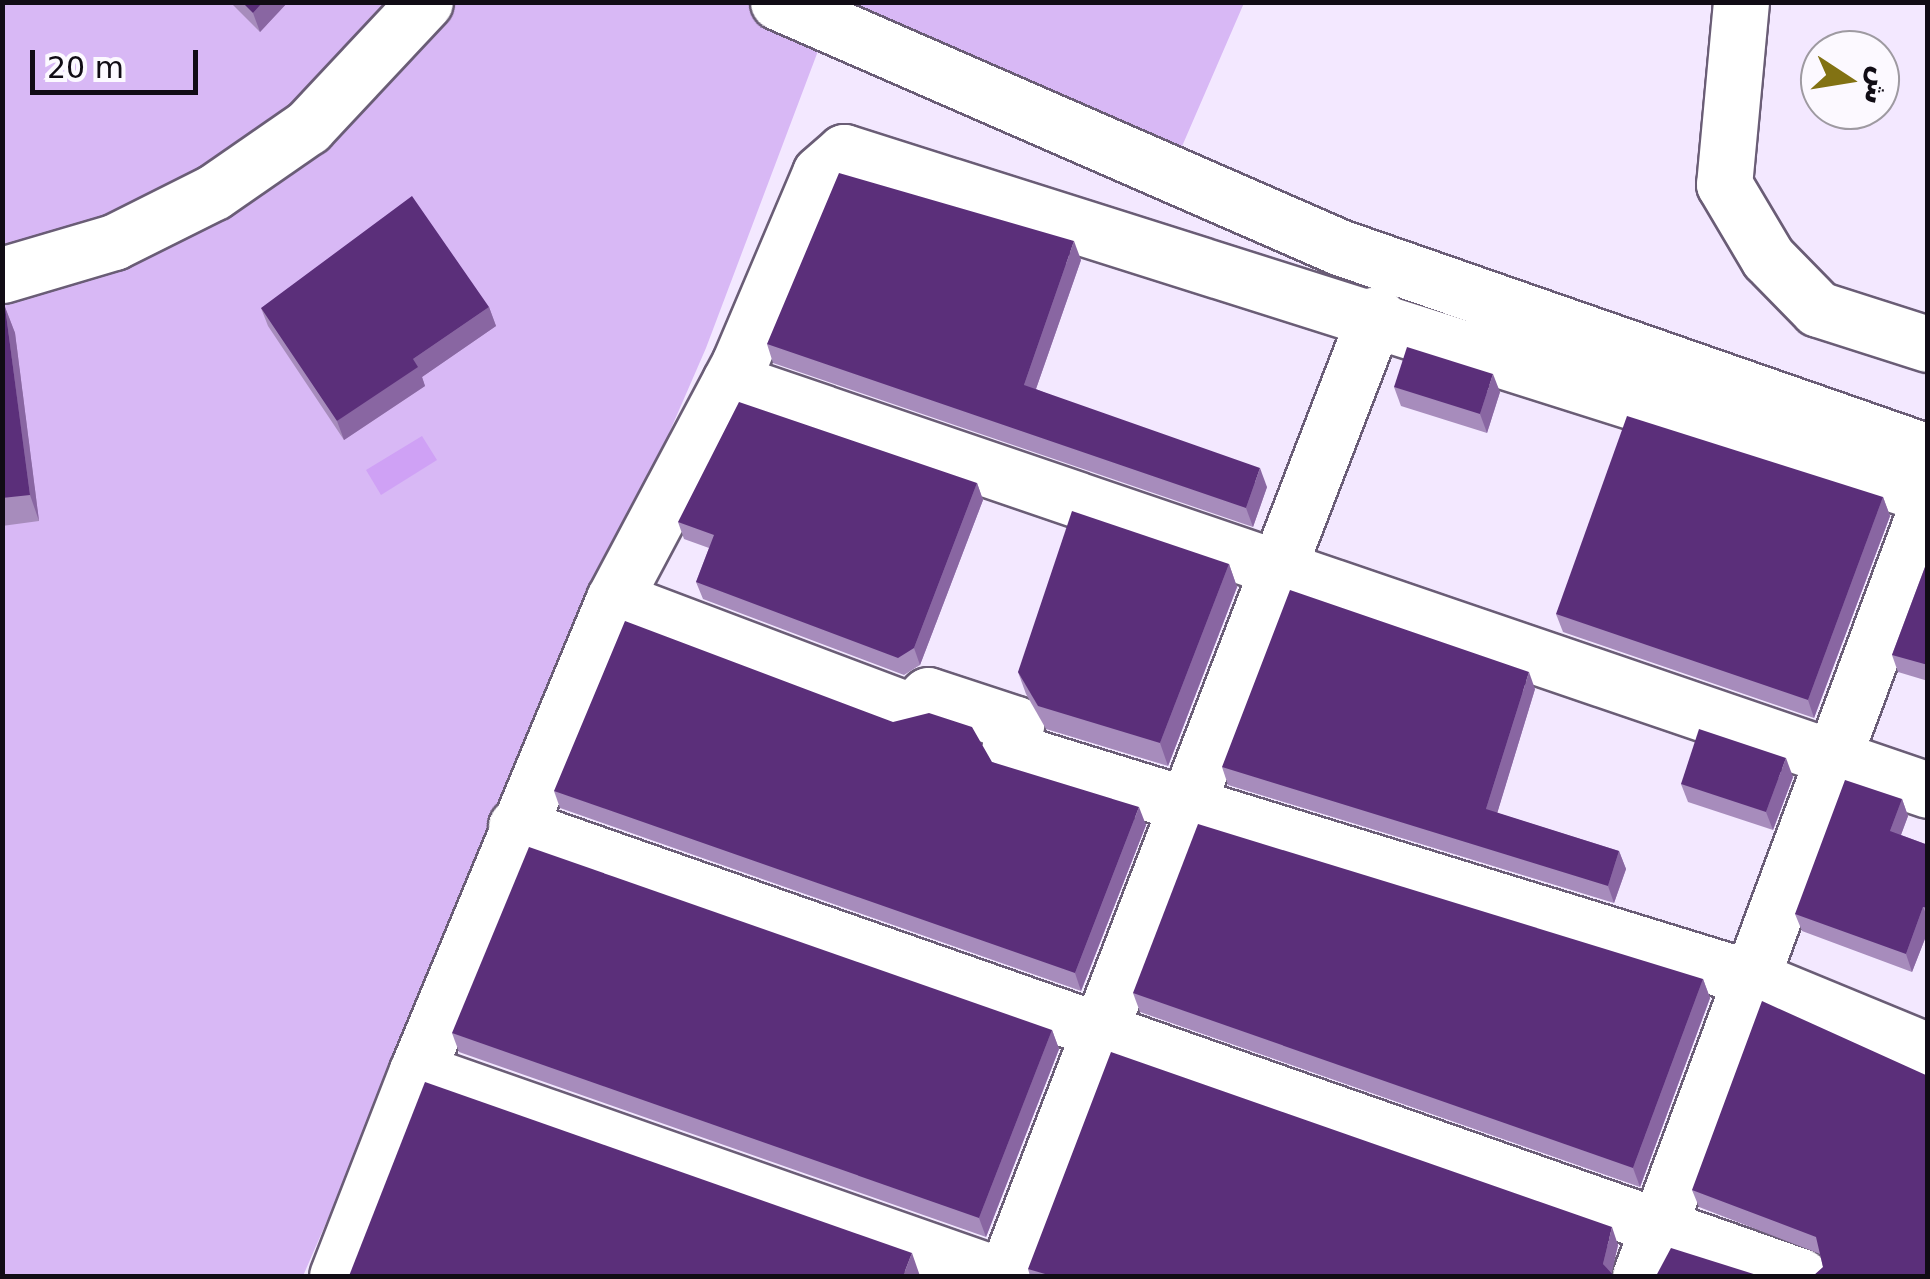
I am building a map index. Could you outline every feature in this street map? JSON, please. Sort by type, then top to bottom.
[{"type":"street","points":[[2,275],[114,242],[214,192],[308,127],[425,2]]},
{"type":"street","points":[[778,2],[1339,247],[1928,452]]},
{"type":"street","points":[[1741,2],[1724,184],[1768,258],[1818,309],[1928,344]]},
{"type":"street","points":[[336,1276],[516,826],[614,599],[730,381],[820,173],[844,152],[1376,314],[1928,499],[1640,1276]]},
{"type":"street","points":[[417,1071],[1003,1276],[1094,1027],[1190,804],[1274,566],[1376,314]]},
{"type":"street","points":[[730,381],[1928,790]]},
{"type":"street","points":[[614,599],[894,706],[911,711],[928,695],[1016,724],[1008,750],[1751,978],[1928,1051]]},
{"type":"street","points":[[516,826],[1800,1276]]},
{"type":"shaded area","points":[[2,3],[1244,3],[1167,181],[818,51],[706,348],[303,1276],[3,1276]]},
{"type":"shaded area","points":[[422,436],[437,460],[381,495],[366,470]]},
{"type":"building","points":[[242,2],[263,2],[253,13]]},
{"type":"building","points":[[839,173],[1074,241],[1024,385],[1260,468],[1246,508],[767,344]]},
{"type":"building","points":[[412,196],[489,307],[413,359],[418,367],[337,421],[261,308]]},
{"type":"building","points":[[2,307],[30,495],[2,498]]},
{"type":"building","points":[[1407,347],[1493,374],[1480,414],[1394,387]]},
{"type":"building","points":[[739,402],[977,483],[914,648],[898,658],[696,582],[714,535],[678,522]]},
{"type":"building","points":[[1627,416],[1883,497],[1808,700],[1556,614]]},
{"type":"building","points":[[1072,511],[1229,564],[1160,743],[1038,706],[1018,672]]},
{"type":"building","points":[[1928,559],[1928,665],[1892,655]]},
{"type":"building","points":[[1290,590],[1529,672],[1486,809],[1619,851],[1608,886],[1222,767]]},
{"type":"building","points":[[625,621],[893,722],[929,713],[972,727],[992,762],[1139,807],[1075,973],[554,791]]},
{"type":"building","points":[[1699,729],[1786,758],[1766,812],[1681,784]]},
{"type":"building","points":[[1845,780],[1902,799],[1890,831],[1928,845],[1928,908],[1923,907],[1906,954],[1795,914]]},
{"type":"building","points":[[1198,824],[1703,979],[1633,1168],[1133,993]]},
{"type":"building","points":[[529,847],[1052,1030],[979,1218],[452,1033]]},
{"type":"building","points":[[1762,1001],[1928,1076],[1928,1276],[1813,1276],[1823,1267],[1816,1237],[1692,1190]]},
{"type":"building","points":[[1111,1052],[1612,1227],[1603,1264],[1614,1276],[1052,1276],[1028,1269]]},
{"type":"building","points":[[425,1082],[912,1253],[903,1276],[349,1276]]},
{"type":"building","points":[[1671,1248],[1760,1276],[1656,1276]]}]
